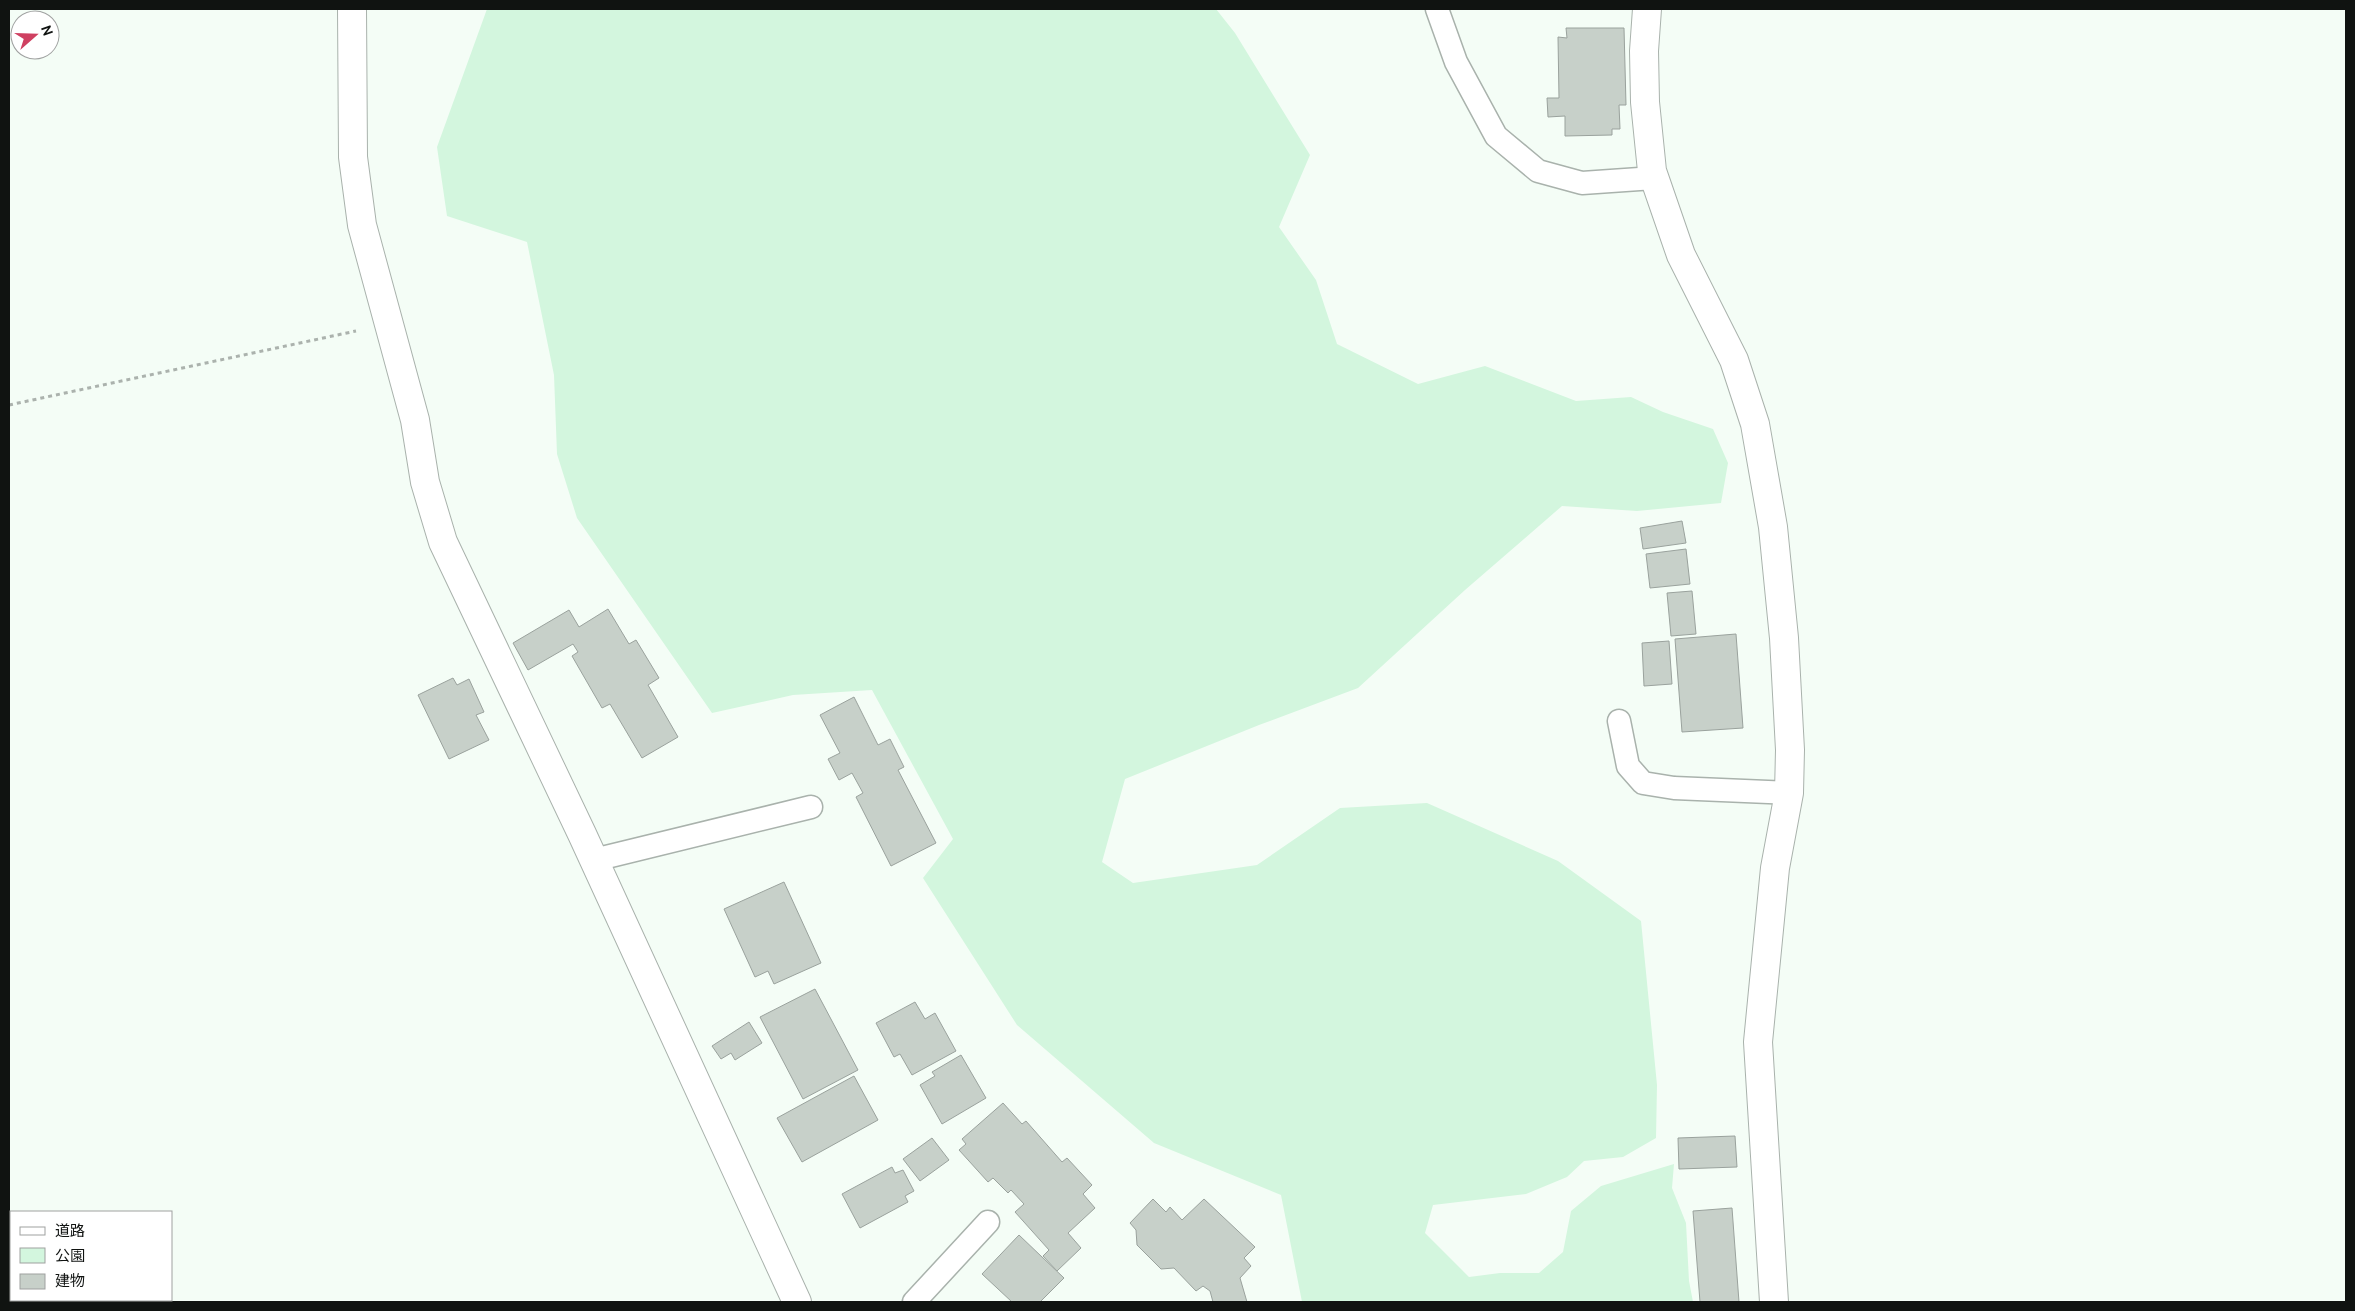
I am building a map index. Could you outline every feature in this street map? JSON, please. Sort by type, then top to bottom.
[{"type":"street","points":[[352,9],[354,167],[362,225],[415,420],[425,482],[443,542],[594,860],[797,1302]]},
{"type":"street","points":[[1647,9],[1644,51],[1645,102],[1654,178],[1681,255],[1734,360],[1755,424],[1773,526],[1784,638],[1790,750],[1789,793],[1774,868],[1758,1042],[1774,1302]]},
{"type":"lane","points":[[1436,9],[1456,62],[1496,136],[1538,170],[1582,183],[1654,178]]},
{"type":"lane","points":[[1619,721],[1628,766],[1643,783],[1674,788],[1789,793]]},
{"type":"lane","points":[[594,860],[810,807]]},
{"type":"lane","points":[[914,1302],[988,1222]]},
{"type":"path","points":[[9,405],[388,324]]},
{"type":"green space","points":[[487,9],[1216,9],[1235,33],[1310,155],[1279,227],[1316,280],[1337,344],[1418,384],[1485,366],[1576,401],[1631,397],[1663,412],[1713,429],[1728,463],[1721,503],[1637,511],[1562,506],[1465,590],[1358,688],[1259,725],[1125,779],[1102,862],[1133,883],[1257,865],[1340,808],[1427,803],[1558,861],[1641,921],[1657,1085],[1656,1138],[1623,1157],[1584,1161],[1567,1177],[1526,1194],[1433,1205],[1425,1233],[1469,1277],[1500,1273],[1539,1273],[1563,1252],[1571,1211],[1601,1186],[1674,1164],[1672,1188],[1686,1223],[1689,1281],[1693,1302],[1302,1302],[1281,1195],[1154,1143],[1017,1025],[923,878],[953,839],[872,690],[793,695],[712,713],[577,518],[557,454],[554,375],[527,242],[447,216],[437,147]]},
{"type":"building","points":[[1566,28],[1624,28],[1626,105],[1619,105],[1620,129],[1612,129],[1612,135],[1565,136],[1565,116],[1548,117],[1547,98],[1559,98],[1558,37],[1567,38]]},
{"type":"building","points":[[1682,521],[1686,543],[1643,549],[1640,528]]},
{"type":"building","points":[[1686,549],[1690,584],[1650,588],[1646,554]]},
{"type":"building","points":[[1692,591],[1696,634],[1671,636],[1667,593]]},
{"type":"building","points":[[608,609],[629,644],[636,640],[659,678],[648,685],[678,737],[642,758],[610,704],[602,708],[572,656],[578,652],[573,644],[528,670],[513,643],[569,610],[579,627]]},
{"type":"building","points":[[1736,634],[1743,728],[1682,732],[1675,639]]},
{"type":"building","points":[[1669,641],[1672,684],[1644,686],[1642,643]]},
{"type":"building","points":[[453,678],[457,685],[469,679],[484,712],[476,715],[489,740],[449,759],[418,695]]},
{"type":"building","points":[[854,697],[878,745],[890,739],[904,767],[898,770],[936,843],[891,866],[856,797],[863,793],[852,773],[839,780],[828,759],[840,753],[820,715]]},
{"type":"building","points":[[784,882],[821,963],[774,984],[768,971],[755,977],[724,909]]},
{"type":"building","points":[[815,989],[858,1070],[803,1099],[760,1017]]},
{"type":"building","points":[[915,1002],[925,1019],[935,1013],[956,1051],[912,1075],[900,1054],[894,1057],[876,1023]]},
{"type":"building","points":[[749,1022],[762,1043],[735,1060],[731,1053],[721,1059],[712,1046]]},
{"type":"building","points":[[961,1055],[986,1098],[942,1124],[920,1085],[935,1076],[932,1072]]},
{"type":"building","points":[[854,1076],[878,1120],[802,1162],[777,1118]]},
{"type":"building","points":[[1003,1103],[1022,1124],[1026,1121],[1062,1162],[1067,1158],[1092,1185],[1083,1194],[1095,1208],[1068,1233],[1081,1248],[1057,1271],[1043,1256],[1049,1250],[1015,1212],[1024,1204],[1011,1190],[1008,1193],[993,1178],[988,1182],[959,1150],[966,1144],[962,1139]]},
{"type":"building","points":[[1735,1136],[1737,1167],[1679,1169],[1678,1138]]},
{"type":"building","points":[[932,1138],[949,1160],[920,1181],[903,1159]]},
{"type":"building","points":[[892,1167],[895,1173],[903,1170],[914,1191],[905,1196],[908,1202],[860,1228],[842,1194]]},
{"type":"building","points":[[1153,1199],[1166,1212],[1170,1207],[1182,1220],[1204,1199],[1255,1247],[1244,1258],[1251,1266],[1240,1278],[1247,1302],[1213,1302],[1210,1291],[1203,1286],[1196,1291],[1174,1268],[1161,1269],[1137,1245],[1136,1230],[1130,1223]]},
{"type":"building","points":[[1732,1208],[1739,1302],[1700,1302],[1693,1211]]},
{"type":"building","points":[[1019,1235],[1064,1278],[1040,1302],[1012,1302],[982,1274]]}]
